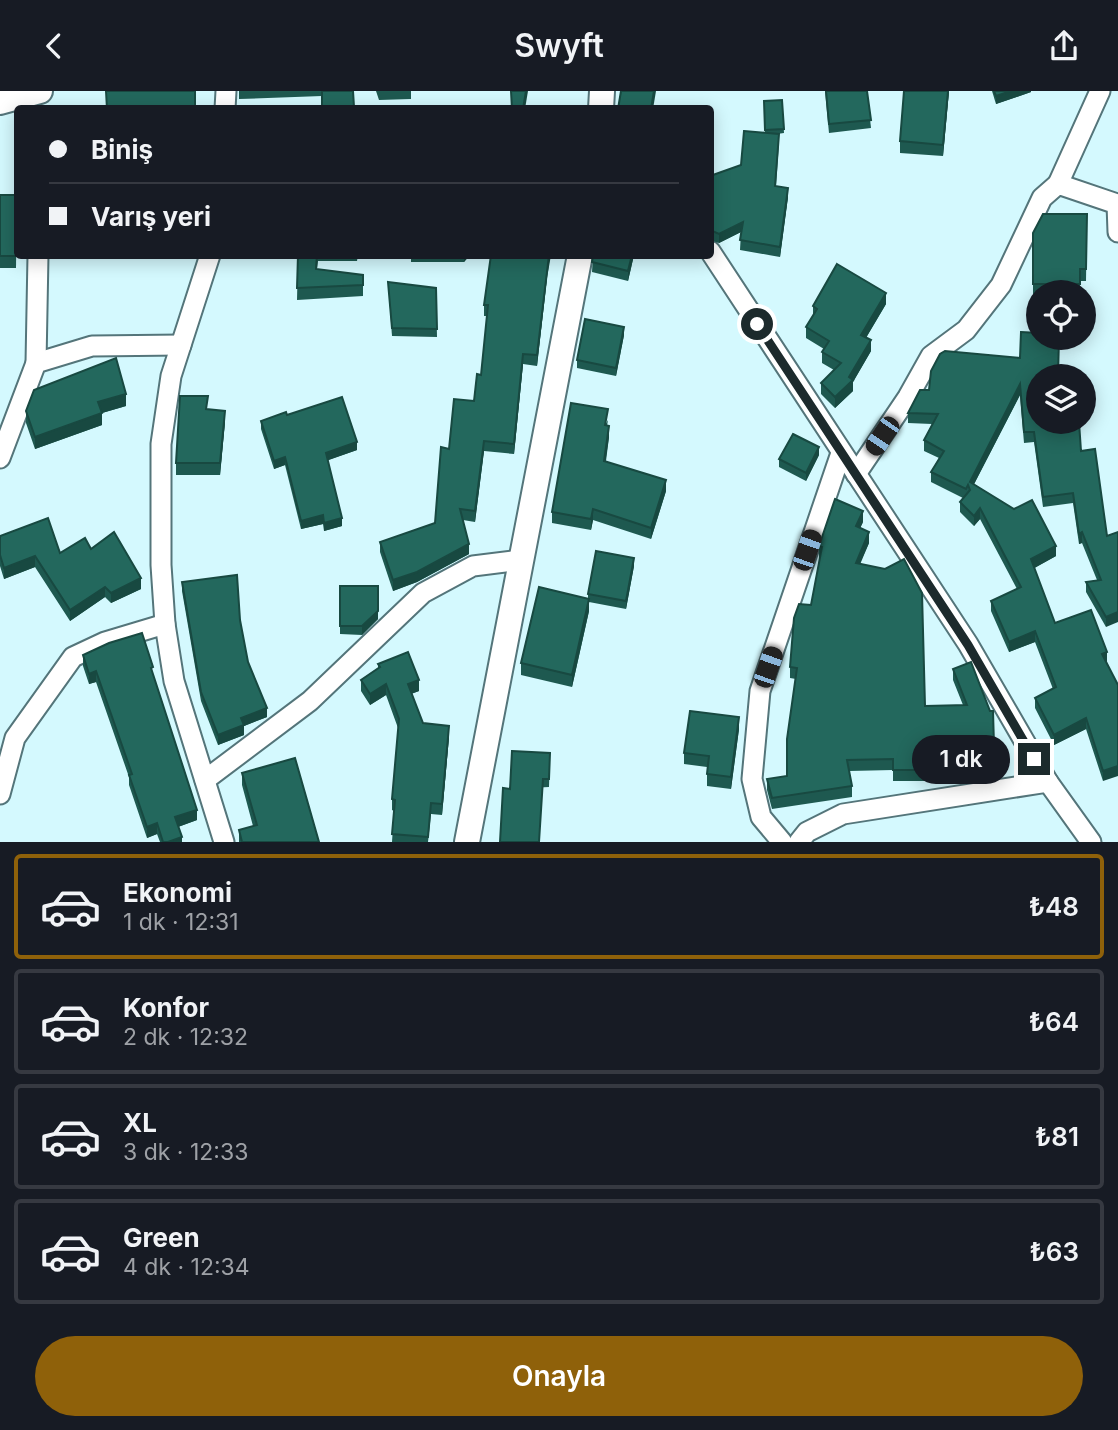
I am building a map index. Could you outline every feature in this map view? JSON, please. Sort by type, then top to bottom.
[{"type":"street","points":[[0,102],[40,91]]},
{"type":"street","points":[[856,474],[908,397],[931,356],[966,330],[1001,285],[1042,198],[1058,184],[1100,91]]},
{"type":"street","points":[[1058,184],[1117,204],[1118,232]]},
{"type":"street","points":[[714,257],[968,645],[1048,782],[1091,842]]},
{"type":"street","points":[[0,458],[36,363],[38,259]]},
{"type":"street","points":[[209,259],[171,376],[161,444],[161,565],[165,625],[174,681],[224,842]]},
{"type":"street","points":[[467,842],[579,259]]},
{"type":"street","points":[[36,363],[92,346],[181,345]]},
{"type":"street","points":[[782,842],[761,817],[752,779],[760,691],[841,453]]},
{"type":"street","points":[[205,780],[310,701],[423,593],[473,566],[521,560]]},
{"type":"street","points":[[0,793],[15,738],[73,657],[105,642],[165,625]]},
{"type":"street","points":[[799,842],[807,832],[843,814],[1048,782]]},
{"type":"building","points":[[106,91],[195,91],[195,105],[107,105]]},
{"type":"building","points":[[322,91],[353,91],[354,105],[322,105]]},
{"type":"building","points":[[511,91],[526,91],[524,105],[512,105]]},
{"type":"building","points":[[621,91],[654,91],[652,105],[619,105]]},
{"type":"building","points":[[826,91],[867,91],[871,120],[829,124]]},
{"type":"building","points":[[904,91],[948,91],[943,145],[900,141]]},
{"type":"building","points":[[994,91],[1011,91],[996,96]]},
{"type":"building","points":[[782,100],[784,129],[765,130],[764,101]]},
{"type":"building","points":[[744,131],[779,134],[775,186],[788,188],[780,247],[740,240],[743,222],[719,234],[714,232],[714,175],[741,165]]},
{"type":"building","points":[[0,195],[14,195],[14,256],[0,256]]},
{"type":"building","points":[[1043,214],[1087,214],[1086,269],[1080,269],[1080,280],[1033,280],[1033,233]]},
{"type":"building","points":[[298,259],[317,259],[316,269],[363,275],[363,285],[297,288]]},
{"type":"building","points":[[490,259],[549,259],[537,355],[523,354],[514,444],[484,441],[475,511],[460,509],[469,544],[417,572],[393,580],[380,542],[435,523],[441,447],[449,449],[454,399],[474,401],[477,374],[481,375],[488,305],[484,305]]},
{"type":"building","points":[[592,259],[631,259],[628,271],[592,262]]},
{"type":"building","points":[[837,264],[886,293],[861,335],[871,340],[849,377],[853,380],[835,397],[821,383],[841,363],[822,352],[829,341],[806,327],[817,309],[813,306]]},
{"type":"building","points":[[388,282],[436,288],[437,329],[392,328]]},
{"type":"building","points":[[585,319],[624,327],[616,368],[577,360]]},
{"type":"building","points":[[1021,332],[1026,332],[1026,350],[1059,350],[1058,364],[1026,364],[1026,432],[1020,384],[970,482],[1014,509],[1032,500],[1056,546],[1031,559],[1055,623],[1091,610],[1107,652],[1102,654],[1118,685],[1118,766],[1103,771],[1086,718],[1054,735],[1035,698],[1056,687],[1035,631],[1009,642],[991,601],[1021,587],[980,508],[974,516],[960,502],[970,490],[968,485],[966,489],[931,472],[944,451],[924,440],[938,414],[908,413],[920,390],[929,390],[931,371],[940,354],[945,351],[1020,358]]},
{"type":"building","points":[[116,358],[126,394],[98,402],[102,413],[35,437],[26,411],[34,390]]},
{"type":"building","points":[[180,396],[208,396],[206,409],[225,411],[220,463],[176,463]]},
{"type":"building","points":[[342,397],[357,442],[326,453],[342,518],[324,523],[323,515],[301,521],[285,457],[274,461],[261,421]]},
{"type":"building","points":[[571,403],[608,409],[605,425],[609,426],[604,461],[666,480],[651,528],[593,509],[591,519],[552,512]]},
{"type":"building","points":[[793,434],[819,447],[806,473],[779,459]]},
{"type":"building","points":[[1034,434],[1080,434],[1081,451],[1095,449],[1107,536],[1118,532],[1118,612],[1106,617],[1086,582],[1101,580],[1082,532],[1079,534],[1073,493],[1043,497]]},
{"type":"building","points":[[835,499],[863,511],[856,526],[869,532],[856,563],[885,569],[904,559],[922,593],[925,706],[967,705],[953,669],[971,662],[990,711],[993,711],[994,745],[928,742],[929,770],[893,770],[893,759],[847,760],[852,786],[772,798],[767,779],[787,776],[787,739],[797,668],[790,667],[794,618],[799,604],[811,605],[822,547],[819,546]]},
{"type":"building","points":[[48,518],[60,553],[85,538],[91,549],[114,532],[141,578],[111,593],[105,587],[70,610],[35,556],[4,568],[0,555],[0,536]]},
{"type":"building","points":[[596,551],[634,558],[626,601],[588,594]]},
{"type":"building","points":[[237,575],[240,620],[248,662],[267,708],[241,718],[244,725],[218,735],[201,692],[182,582]]},
{"type":"building","points":[[340,586],[378,586],[378,611],[362,626],[340,626]]},
{"type":"building","points":[[539,587],[589,599],[572,675],[521,663]]},
{"type":"building","points":[[142,633],[197,810],[175,817],[182,837],[168,842],[163,842],[157,823],[147,827],[129,775],[132,774],[96,671],[89,674],[83,655],[109,643]]},
{"type":"building","points":[[408,652],[419,680],[408,684],[423,723],[449,726],[442,804],[431,803],[428,837],[392,834],[395,800],[392,799],[399,719],[386,684],[370,694],[361,680],[380,667],[378,664]]},
{"type":"building","points":[[690,711],[739,717],[731,777],[707,774],[709,756],[684,753]]},
{"type":"building","points":[[512,751],[550,753],[549,779],[543,779],[539,842],[500,842],[503,788],[510,789]]},
{"type":"building","points":[[295,758],[319,842],[242,842],[239,830],[257,825],[242,773]]},
{"type":"route","points":[[757,324],[968,645],[1034,759]]}]
